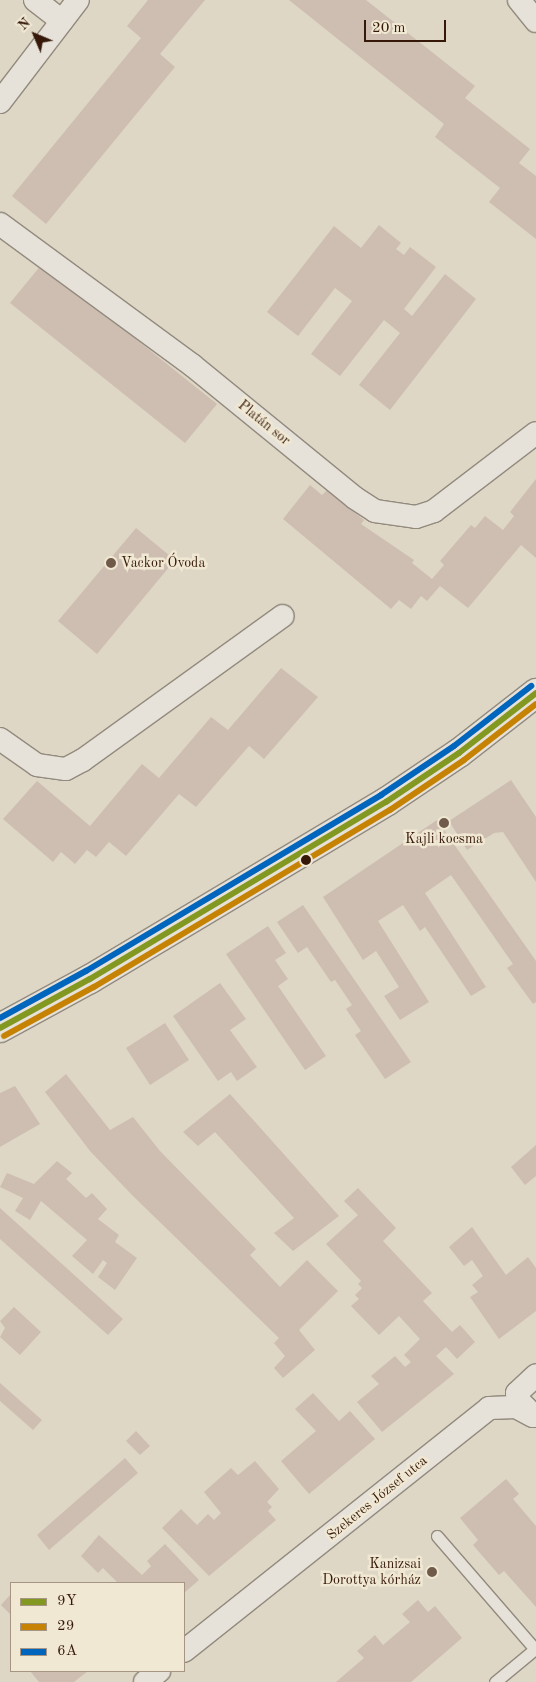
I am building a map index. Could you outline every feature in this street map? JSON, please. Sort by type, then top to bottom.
[{"type":"street","points":[[36,0],[62,21]]},
{"type":"street","points":[[0,102],[78,0]]},
{"type":"street","points":[[519,0],[536,21]]},
{"type":"street","name":"Platán sor","points":[[0,224],[192,365],[355,498],[375,511],[416,517],[434,511],[536,433]]},
{"type":"street","points":[[0,739],[36,766],[66,769],[84,760],[283,616]]},
{"type":"street","points":[[0,1028],[90,978],[386,802],[459,753],[536,693]]},
{"type":"street","name":"Szekeres József utca","points":[[535,1418],[519,1401],[517,1392],[536,1375]]},
{"type":"street","name":"Szekeres József utca","points":[[185,1650],[489,1408],[516,1407],[535,1418]]},
{"type":"street","points":[[145,1682],[158,1672]]},
{"type":"lane","points":[[437,1536],[536,1649],[495,1682]]},
{"type":"building","points":[[148,0],[205,0],[160,54],[175,67],[46,224],[12,196],[141,38],[127,26]]},
{"type":"building","points":[[289,0],[366,0],[475,86],[465,98],[530,149],[519,163],[536,176],[536,239],[489,202],[500,188],[435,137],[444,124]]},
{"type":"building","points":[[379,225],[401,243],[396,249],[404,255],[410,247],[436,267],[404,309],[412,316],[445,274],[476,299],[390,410],[359,385],[400,333],[384,320],[340,376],[311,354],[352,301],[335,288],[298,336],[267,312],[334,226],[361,248]]},
{"type":"building","points":[[42,264],[217,404],[185,443],[10,303]]},
{"type":"building","points":[[536,479],[536,558],[521,545],[468,608],[440,586],[427,601],[421,596],[411,609],[399,600],[391,609],[283,519],[310,485],[322,495],[327,490],[364,520],[361,524],[414,560],[412,563],[432,579],[444,565],[440,561],[471,525],[475,528],[485,516],[503,530],[514,516],[510,512]]},
{"type":"building","points":[[136,528],[175,560],[97,654],[58,621]]},
{"type":"building","points":[[281,668],[318,697],[264,759],[249,746],[196,807],[179,794],[126,856],[109,842],[96,857],[87,850],[75,864],[61,852],[53,862],[3,819],[37,781],[90,826],[142,764],[159,778],[211,717],[228,730]]},
{"type":"building","points":[[511,780],[536,817],[536,882],[503,832],[494,833],[467,850],[449,821]]},
{"type":"building","points":[[437,820],[536,961],[536,1002],[533,1004],[507,968],[513,964],[451,875],[425,893],[486,987],[471,996],[425,927],[420,931],[403,905],[378,921],[429,1002],[400,1020],[384,996],[399,987],[376,951],[363,960],[323,897]]},
{"type":"building","points":[[303,905],[411,1062],[385,1079],[355,1035],[361,1031],[346,1009],[352,1005],[335,980],[331,982],[307,947],[298,953],[277,922]]},
{"type":"building","points":[[268,926],[286,953],[275,960],[288,979],[278,986],[326,1056],[305,1070],[226,954]]},
{"type":"building","points":[[220,983],[246,1019],[230,1030],[257,1067],[237,1081],[231,1072],[218,1081],[173,1016]]},
{"type":"building","points":[[165,1023],[189,1060],[150,1085],[126,1048]]},
{"type":"building","points":[[66,1074],[110,1130],[133,1117],[160,1151],[256,1249],[250,1255],[280,1287],[307,1260],[338,1291],[299,1330],[315,1350],[283,1378],[274,1368],[285,1356],[274,1343],[279,1338],[132,1195],[90,1151],[45,1092]]},
{"type":"building","points":[[15,1086],[40,1124],[0,1147],[0,1093]]},
{"type":"building","points":[[230,1094],[339,1216],[293,1251],[274,1233],[294,1218],[215,1132],[198,1146],[183,1132]]},
{"type":"building","points":[[536,1145],[536,1176],[525,1185],[511,1167]]},
{"type":"building","points":[[57,1161],[72,1173],[66,1179],[86,1198],[92,1193],[107,1209],[98,1219],[119,1235],[115,1242],[137,1258],[115,1290],[98,1277],[107,1263],[103,1260],[93,1274],[72,1256],[87,1240],[41,1201],[30,1220],[15,1211],[23,1198],[0,1187],[7,1173],[34,1184]]},
{"type":"building","points":[[358,1188],[396,1228],[383,1241],[432,1293],[423,1301],[452,1332],[460,1325],[475,1342],[457,1359],[446,1347],[436,1356],[454,1374],[382,1432],[357,1402],[379,1384],[371,1376],[395,1356],[405,1367],[411,1362],[404,1355],[420,1339],[399,1316],[379,1335],[351,1306],[359,1299],[355,1295],[362,1288],[358,1284],[361,1281],[326,1244],[358,1215],[344,1201]]},
{"type":"building","points":[[0,1208],[123,1319],[108,1335],[0,1239]]},
{"type":"building","points":[[472,1227],[506,1275],[528,1257],[536,1268],[536,1311],[499,1339],[470,1297],[478,1292],[472,1285],[483,1276],[472,1260],[464,1266],[449,1247]]},
{"type":"building","points":[[14,1307],[41,1332],[20,1355],[0,1337],[5,1328],[0,1321]]},
{"type":"building","points":[[0,1383],[42,1420],[33,1430],[0,1401]]},
{"type":"building","points":[[313,1393],[339,1421],[350,1411],[375,1439],[309,1494],[281,1461],[316,1431],[295,1409]]},
{"type":"building","points":[[136,1431],[150,1446],[140,1455],[126,1441]]},
{"type":"building","points":[[125,1458],[138,1473],[49,1550],[37,1535]]},
{"type":"building","points":[[255,1461],[279,1489],[267,1502],[272,1507],[268,1511],[276,1520],[209,1576],[162,1528],[181,1509],[197,1525],[208,1514],[214,1520],[221,1513],[204,1492],[231,1468],[238,1475]]},
{"type":"building","points":[[506,1479],[519,1494],[513,1499],[536,1526],[536,1607],[504,1571],[499,1575],[473,1545],[478,1540],[460,1518]]},
{"type":"building","points":[[99,1535],[142,1575],[151,1566],[147,1561],[165,1544],[199,1580],[185,1592],[185,1582],[117,1582],[103,1568],[98,1573],[81,1556]]},
{"type":"building","points":[[10,1595],[10,1614],[1,1605]]},
{"type":"building","points":[[418,1600],[428,1612],[435,1606],[462,1638],[411,1682],[336,1682],[364,1658],[357,1651],[375,1635],[383,1645],[410,1622],[402,1614]]},
{"type":"building","points":[[31,1672],[87,1672],[74,1682],[39,1682]]},
{"type":"transit line","name":"6A","points":[[0,1018],[86,971],[381,795],[454,746],[531,686]]},
{"type":"transit line","name":"9Y","points":[[0,1028],[90,979],[386,802],[459,753],[536,693]]},
{"type":"transit line","name":"29","points":[[4,1036],[94,987],[390,810],[464,760],[536,704]]},
{"type":"place","name":"Vackor Óvoda","points":[[111,563]]},
{"type":"place","name":"Kajli kocsma","points":[[444,823]]},
{"type":"place","name":"Kanizsai Dorottya kórház","points":[[432,1572]]}]
